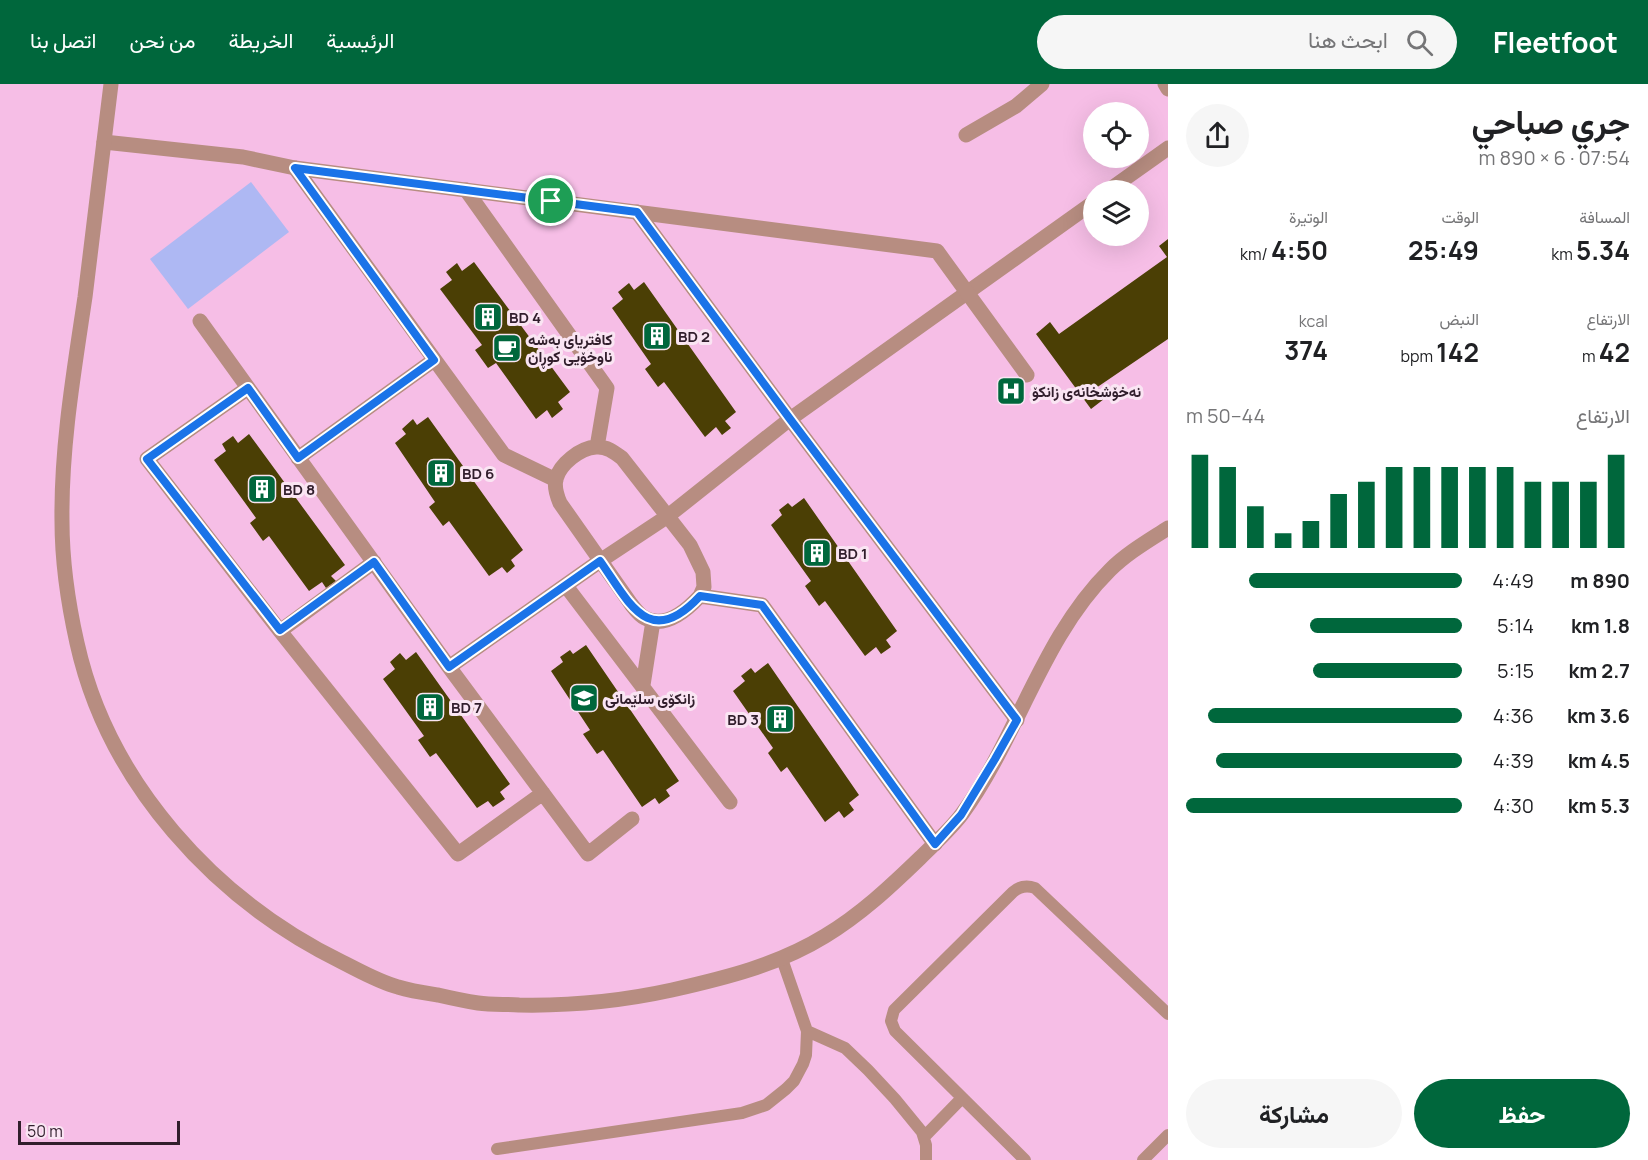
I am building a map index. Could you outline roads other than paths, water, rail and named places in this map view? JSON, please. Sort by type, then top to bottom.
[{"type":"street","points":[[111,84],[66,444],[62,518],[64,563],[77,644],[87,682],[96,707],[132,776],[187,848],[218,879],[283,929],[317,950],[398,987],[482,1004],[534,1005],[641,996],[742,972],[782,959],[824,937],[861,912],[935,844],[961,815],[1017,720],[1056,641],[1077,609],[1093,587],[1114,565],[1168,528]]},
{"type":"street","points":[[966,135],[1016,106],[1042,84]]},
{"type":"street","points":[[1165,84],[1168,89]]},
{"type":"street","points":[[104,142],[243,157],[295,168],[937,251],[1027,375]]},
{"type":"street","points":[[1123,180],[1168,148]]},
{"type":"street","points":[[295,168],[504,456],[556,480]]},
{"type":"street","points":[[466,190],[607,388],[597,447]]},
{"type":"street","points":[[449,667],[668,516],[790,419],[1083,210]]},
{"type":"street","points":[[637,212],[1017,720]]},
{"type":"street","points":[[200,321],[449,667],[588,854],[633,819]]},
{"type":"street","points":[[298,458],[434,360]]},
{"type":"street","points":[[248,388],[147,459],[458,854],[543,793]]},
{"type":"street","points":[[597,447],[608,449],[622,458],[690,545],[700,564],[704,587],[700,596],[675,617],[653,621],[645,618],[631,604],[563,508],[558,496],[556,480],[563,465],[587,448],[597,447]]},
{"type":"street","points":[[280,630],[374,562]]},
{"type":"street","points":[[566,586],[730,802]]},
{"type":"street","points":[[700,596],[762,605],[935,844]]},
{"type":"street","points":[[643,686],[653,621]]},
{"type":"lane","points":[[1025,1160],[895,1031],[891,1015],[894,1010],[1013,892],[1020,887],[1030,886],[1035,888],[1168,1014]]},
{"type":"lane","points":[[497,1149],[753,1110],[774,1100],[794,1081],[806,1055],[807,1031],[782,959]]},
{"type":"lane","points":[[807,1031],[845,1048],[895,1099],[919,1126],[926,1145],[926,1160]]},
{"type":"lane","points":[[924,1137],[962,1098]]},
{"type":"lane","points":[[1143,1160],[1168,1135]]},
{"type":"place","name":"BD 4","points":[[488,317]]},
{"type":"place","name":"BD 2","points":[[657,336]]},
{"type":"place","name":"کافتریای بەشە ناوخۆیی کوڕان","points":[[507,348]]},
{"type":"place","name":"نەخۆشخانەی زانکۆ","points":[[1011,391]]},
{"type":"place","name":"BD 6","points":[[441,473]]},
{"type":"place","name":"BD 8","points":[[262,489]]},
{"type":"place","name":"BD 1","points":[[817,553]]},
{"type":"place","name":"زانکۆی سلێمانی","points":[[584,698]]},
{"type":"place","name":"BD 7","points":[[430,707]]},
{"type":"place","name":"BD 3","points":[[780,719]]}]
